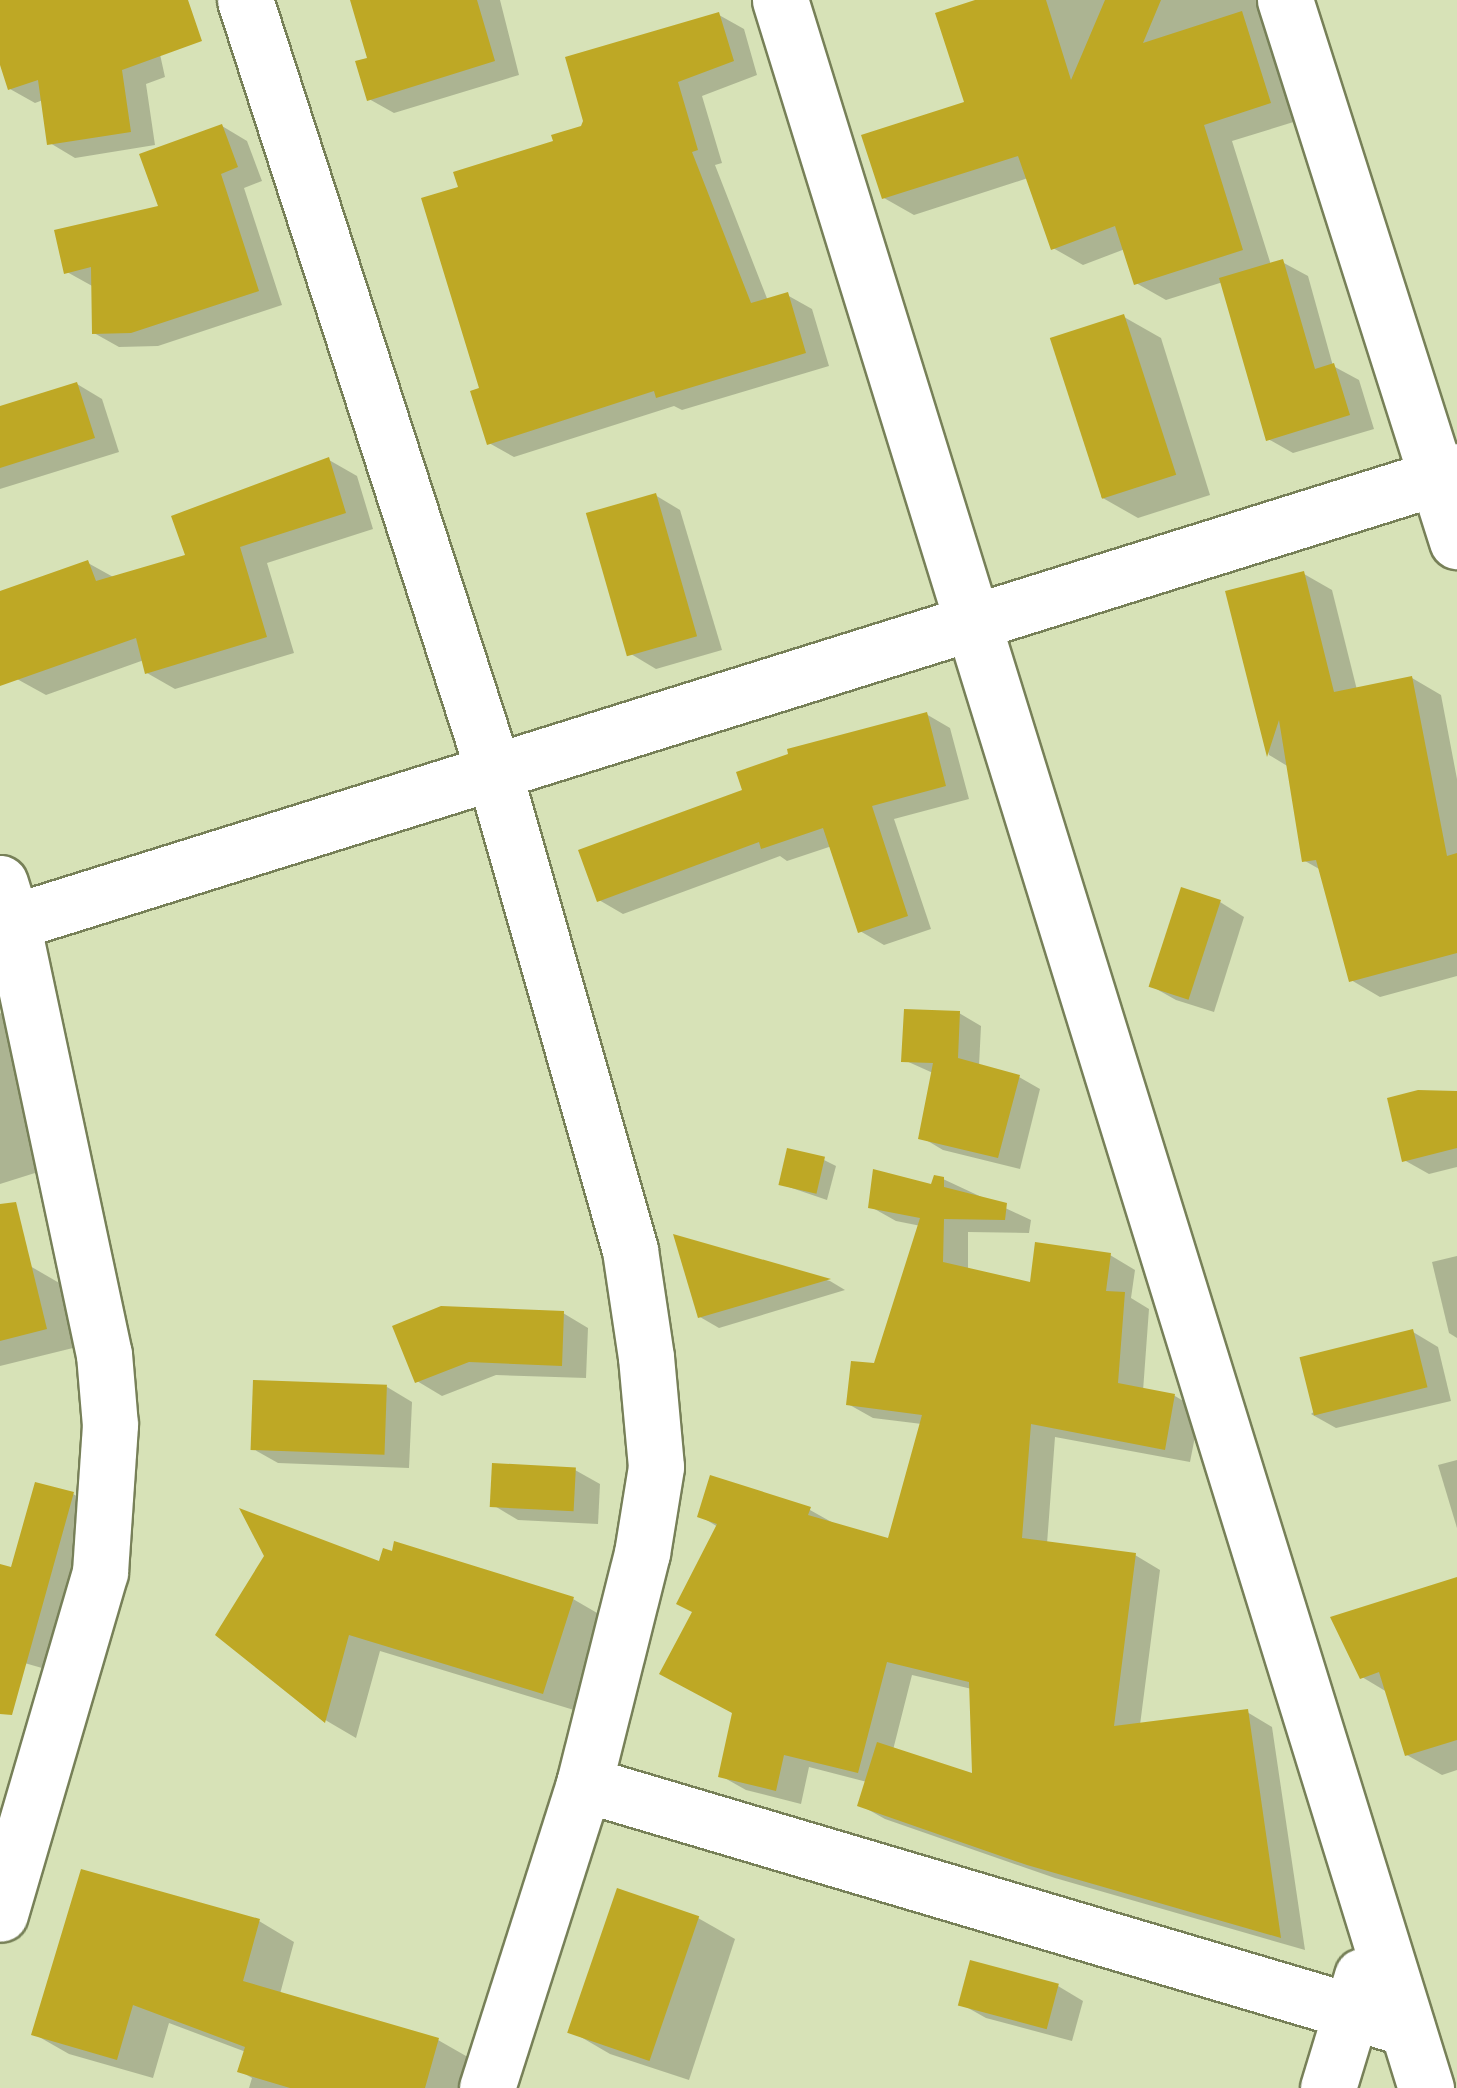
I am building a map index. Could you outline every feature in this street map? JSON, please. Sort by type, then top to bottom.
[{"type":"street","points":[[244,0],[493,770],[630,1250],[648,1375],[656,1468],[642,1554],[584,1784],[487,2088]]},
{"type":"street","points":[[780,0],[1426,2088]]},
{"type":"street","points":[[1286,0],[1447,474],[1457,541]]},
{"type":"street","points":[[0,1914],[100,1572],[110,1425],[104,1354],[4,910],[493,770],[1447,474]]},
{"type":"street","points":[[584,1784],[1407,2028]]},
{"type":"street","points":[[1328,2088],[1376,1931]]},
{"type":"building","points":[[0,0],[188,0],[202,41],[122,70],[131,132],[47,145],[38,80],[8,90],[0,65]]},
{"type":"building","points":[[350,0],[477,0],[495,61],[367,101],[355,61],[367,58]]},
{"type":"building","points":[[975,0],[1046,0],[1071,80],[1105,0],[1161,0],[1143,43],[1242,11],[1271,103],[1204,125],[1243,250],[1134,285],[1115,226],[1051,250],[1018,156],[882,199],[861,135],[964,102],[935,13]]},
{"type":"building","points":[[719,12],[734,61],[678,82],[698,150],[692,152],[751,303],[788,292],[806,353],[656,398],[654,391],[487,445],[470,391],[479,388],[421,198],[458,187],[453,172],[553,141],[551,135],[581,126],[583,121],[565,57]]},
{"type":"building","points":[[222,124],[238,167],[221,174],[259,291],[131,333],[92,334],[91,267],[64,274],[54,230],[158,206],[139,154]]},
{"type":"building","points":[[1283,259],[1315,369],[1334,363],[1350,415],[1266,441],[1219,278]]},
{"type":"building","points":[[1124,314],[1176,475],[1102,499],[1050,338]]},
{"type":"building","points":[[77,382],[95,438],[0,468],[0,406]]},
{"type":"building","points":[[329,457],[346,513],[240,547],[267,637],[145,674],[136,638],[0,686],[0,591],[88,560],[96,581],[185,555],[171,516]]},
{"type":"building","points":[[656,493],[697,636],[627,656],[586,513]]},
{"type":"building","points":[[1304,571],[1334,692],[1412,676],[1447,856],[1457,853],[1457,953],[1349,982],[1316,860],[1302,862],[1279,720],[1267,757],[1225,591]]},
{"type":"building","points":[[927,712],[946,786],[872,806],[908,916],[858,933],[823,828],[761,849],[759,842],[597,902],[578,850],[742,790],[736,772],[788,754],[787,749]]},
{"type":"building","points":[[1181,887],[1221,900],[1188,1000],[1149,987]]},
{"type":"building","points":[[904,1009],[960,1011],[958,1058],[1020,1075],[998,1158],[918,1139],[933,1063],[901,1062]]},
{"type":"building","points":[[1418,1090],[1457,1091],[1457,1148],[1402,1162],[1387,1098]]},
{"type":"building","points":[[787,1148],[825,1157],[816,1194],[778,1185]]},
{"type":"building","points":[[873,1169],[931,1184],[934,1175],[944,1177],[944,1187],[1007,1203],[1005,1220],[944,1219],[943,1262],[1030,1282],[1035,1242],[1111,1253],[1106,1291],[1125,1292],[1118,1383],[1175,1394],[1165,1450],[1031,1424],[1022,1538],[1136,1553],[1114,1726],[1248,1709],[1281,1938],[1027,1865],[857,1806],[877,1742],[972,1773],[969,1682],[887,1662],[858,1773],[784,1755],[776,1791],[718,1777],[732,1713],[659,1674],[692,1612],[676,1604],[717,1524],[697,1517],[710,1475],[811,1507],[808,1515],[888,1538],[922,1415],[846,1405],[851,1361],[874,1363],[920,1218],[868,1208]]},
{"type":"building","points":[[16,1202],[47,1329],[0,1341],[0,1204]]},
{"type":"building","points":[[673,1234],[831,1279],[698,1318]]},
{"type":"building","points":[[441,1306],[564,1311],[562,1366],[469,1362],[415,1383],[392,1326]]},
{"type":"building","points":[[1413,1329],[1428,1387],[1314,1416],[1299,1357]]},
{"type":"building","points":[[253,1380],[387,1385],[384,1455],[251,1450]]},
{"type":"building","points":[[492,1463],[576,1467],[574,1511],[490,1507]]},
{"type":"building","points":[[35,1482],[74,1492],[12,1715],[0,1714],[0,1564],[11,1567]]},
{"type":"building","points":[[239,1508],[379,1561],[383,1548],[392,1551],[394,1541],[574,1597],[543,1694],[349,1635],[325,1723],[215,1635],[264,1556]]},
{"type":"building","points":[[1457,1577],[1457,1740],[1405,1756],[1379,1672],[1360,1679],[1330,1617]]},
{"type":"building","points":[[81,1869],[260,1919],[243,1981],[439,2038],[425,2088],[290,2088],[237,2072],[245,2047],[133,2005],[117,2060],[31,2035]]},
{"type":"building","points":[[617,1888],[699,1916],[649,2061],[567,2033]]},
{"type":"building","points":[[970,1960],[1059,1984],[1047,2029],[958,2005]]}]
